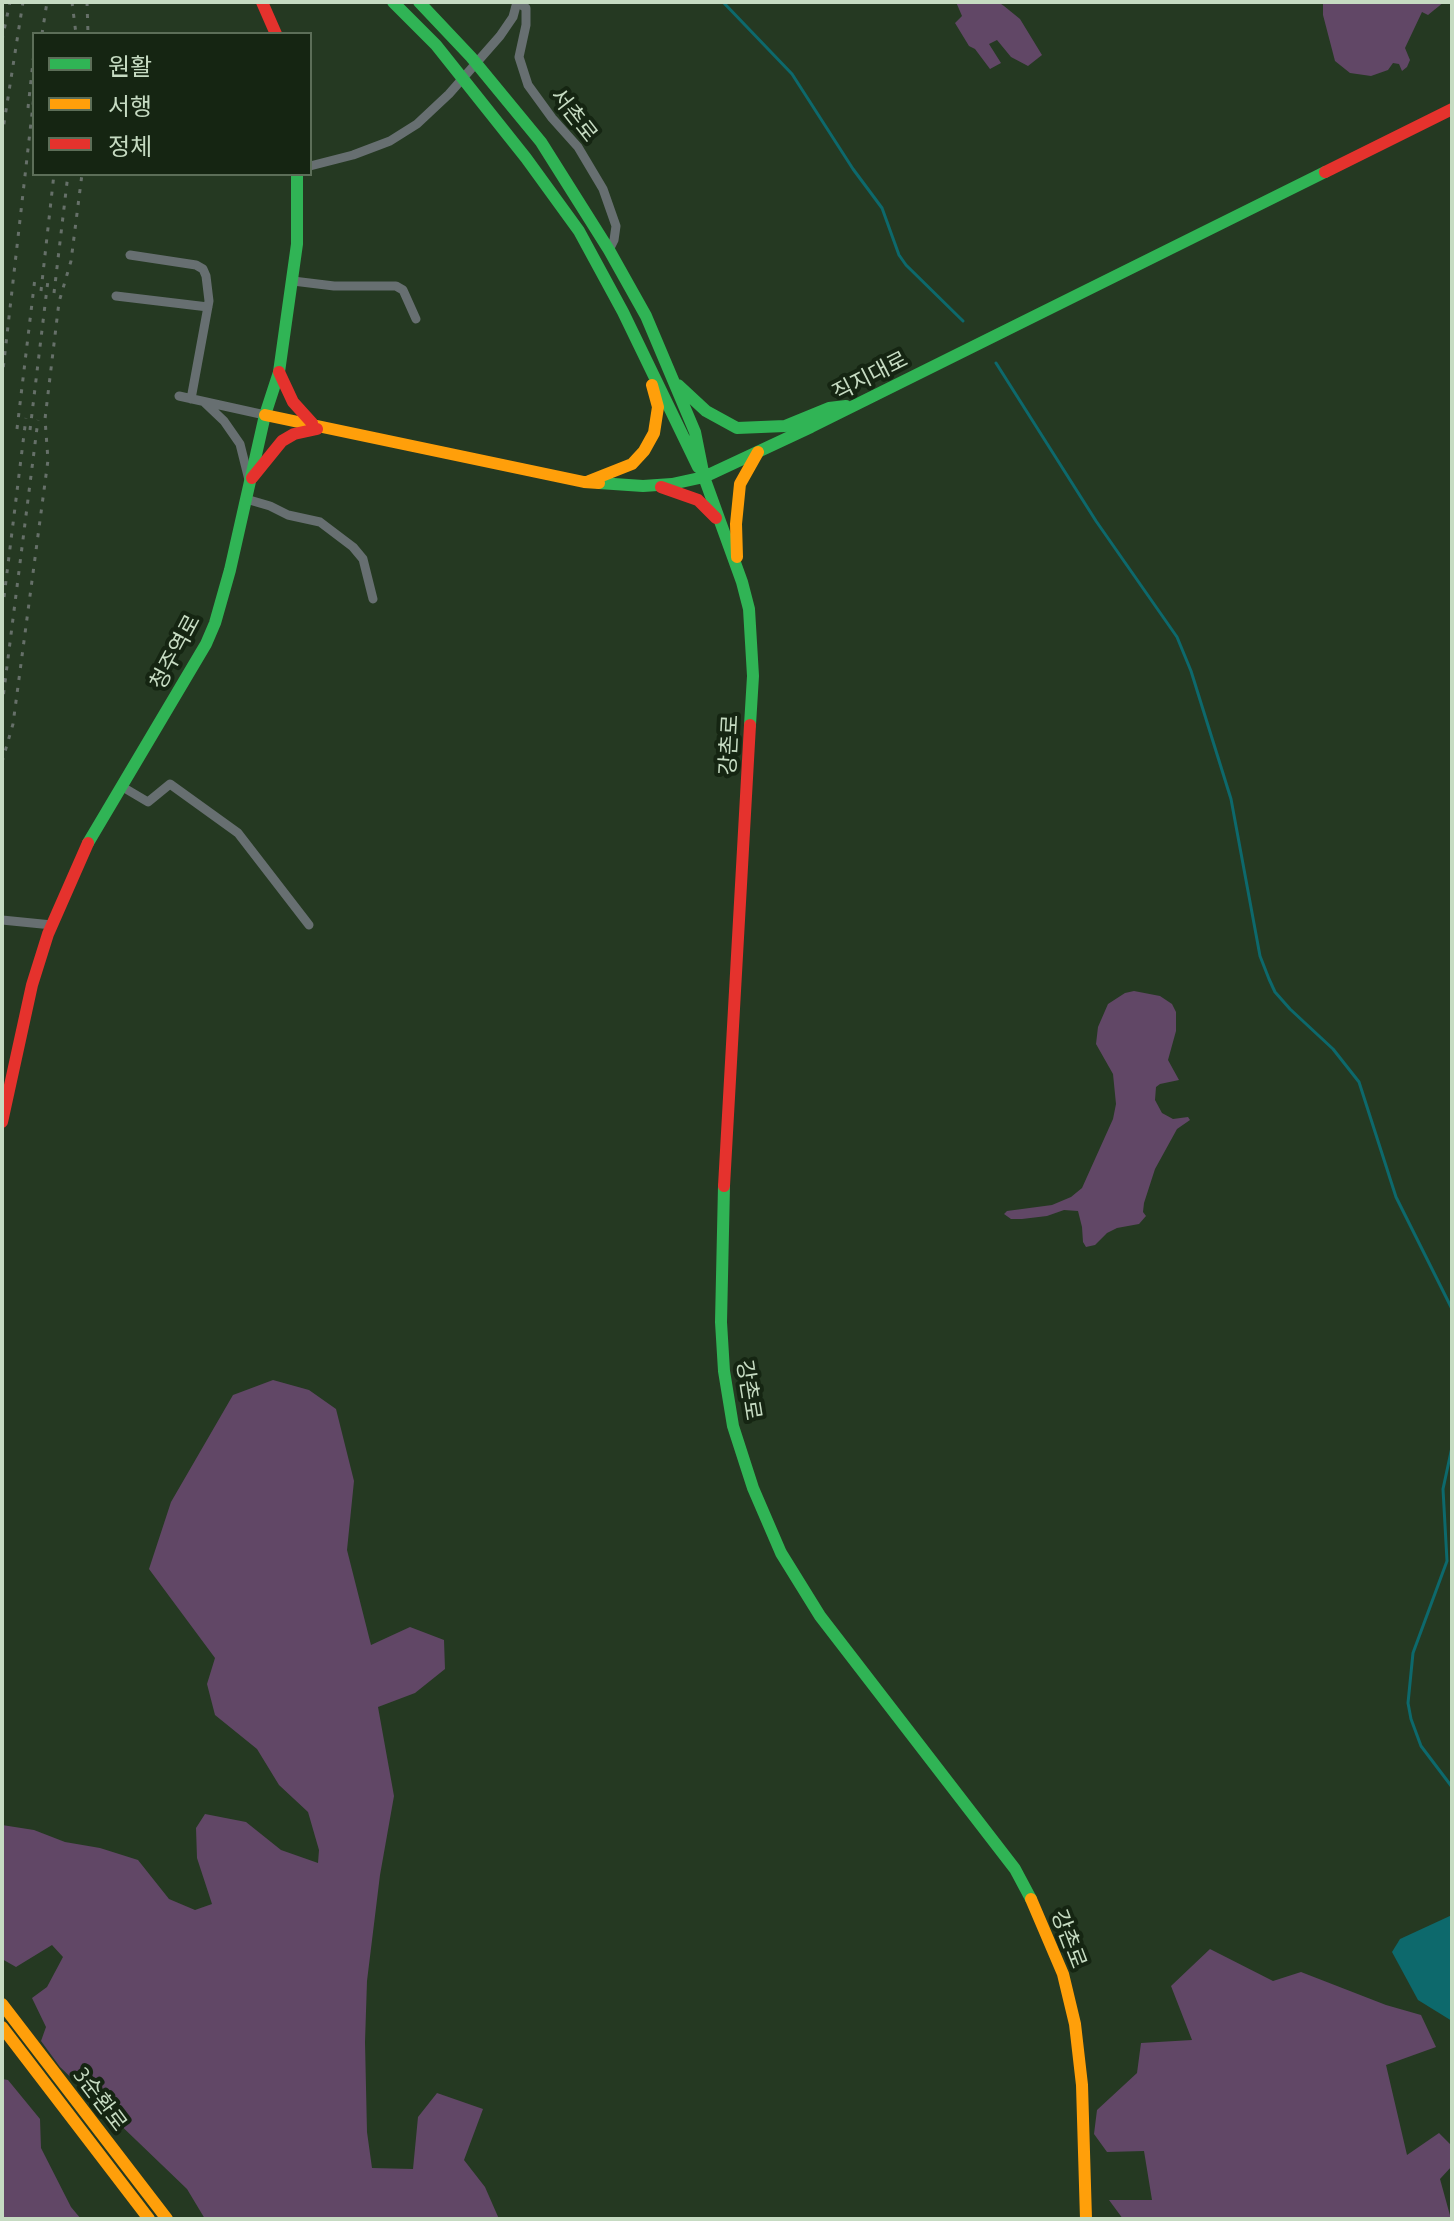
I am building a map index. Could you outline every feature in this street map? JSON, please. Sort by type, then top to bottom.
[{"type":"main road","points":[[262,2],[275,32]]},
{"type":"main road","points":[[393,2],[436,45],[463,78],[579,231],[704,477]]},
{"type":"main road","points":[[419,2],[477,64],[541,142],[609,250],[646,316],[695,432],[704,477]]},
{"type":"main road","name":"직지대로","points":[[265,415],[584,482],[627,487],[704,477],[1452,109]]},
{"type":"main road","name":"청주역로","points":[[2,1122],[32,985],[52,925],[90,838],[211,634],[230,570],[265,415],[279,372],[297,244],[297,176]]},
{"type":"main road","points":[[584,482],[632,464],[654,433],[658,407],[646,358]]},
{"type":"main road","points":[[250,481],[282,441],[319,426],[293,402],[279,372]]},
{"type":"main road","points":[[673,380],[706,411],[737,428],[785,426],[829,408],[855,405]]},
{"type":"main road","points":[[737,568],[736,524],[740,484],[759,452]]},
{"type":"main road","name":"강촌로","points":[[704,477],[749,609],[753,676],[724,1163],[721,1322],[724,1371],[733,1426],[753,1488],[781,1553],[820,1616],[1015,1869],[1041,1917],[1063,1974],[1075,2024],[1082,2085],[1086,2219]]},
{"type":"main road","points":[[658,485],[698,500],[721,524]]},
{"type":"main road","name":"3순환로","points":[[2,2004],[167,2219]]},
{"type":"main road","name":"3순환로","points":[[2,2027],[149,2219]]},
{"type":"street","points":[[312,165],[390,141],[417,124],[477,64],[513,17],[517,2]]},
{"type":"street","name":"서촌로","points":[[517,2],[526,8],[526,25],[519,57],[528,85],[578,147],[603,189],[616,226],[609,250]]},
{"type":"street","points":[[130,255],[196,265],[203,269],[208,283],[208,307],[191,399]]},
{"type":"street","points":[[293,281],[334,286],[396,286],[403,290],[416,319]]},
{"type":"street","points":[[116,296],[208,307]]},
{"type":"street","points":[[179,396],[265,415]]},
{"type":"street","points":[[204,402],[233,431],[240,444],[250,481]]},
{"type":"street","points":[[246,499],[288,515],[320,522],[353,547],[363,559],[373,599]]},
{"type":"street","points":[[121,786],[148,802],[170,784],[238,833],[309,925]]},
{"type":"street","points":[[2,920],[52,925]]},
{"type":"shaded area","points":[[956,2],[998,2],[1020,19],[1042,55],[1028,66],[1011,57],[997,40],[989,44],[1001,63],[990,69],[975,49],[969,46],[955,23],[962,16]]},
{"type":"shaded area","points":[[1323,2],[1444,2],[1428,15],[1422,12],[1405,48],[1410,60],[1407,67],[1402,71],[1399,64],[1393,63],[1388,70],[1371,76],[1350,73],[1335,61],[1323,15]]},
{"type":"shaded area","points":[[1134,991],[1160,996],[1172,1004],[1176,1012],[1176,1031],[1168,1060],[1179,1080],[1156,1087],[1155,1100],[1162,1113],[1173,1119],[1188,1117],[1190,1120],[1177,1129],[1155,1169],[1144,1203],[1146,1216],[1139,1224],[1117,1228],[1095,1245],[1086,1247],[1078,1211],[1064,1210],[1022,1219],[1011,1219],[1004,1214],[1052,1205],[1071,1197],[1082,1188],[1113,1119],[1116,1104],[1113,1074],[1096,1044],[1098,1027],[1108,1004]]},
{"type":"shaded area","points":[[273,1380],[309,1390],[336,1409],[354,1481],[347,1550],[371,1645],[410,1627],[444,1640],[445,1669],[415,1693],[378,1707],[394,1796],[380,1875],[367,1981],[367,2132],[372,2168],[413,2169],[418,2117],[437,2093],[483,2109],[464,2160],[485,2187],[499,2219],[205,2219],[187,2189],[60,2067],[41,2041],[46,2027],[32,1998],[47,1987],[63,1957],[52,1945],[16,1967],[2,1959],[2,1825],[34,1830],[65,1842],[100,1848],[138,1860],[169,1899],[195,1910],[212,1904],[197,1858],[196,1828],[205,1814],[246,1822],[281,1850],[318,1863],[319,1850],[308,1812],[279,1785],[257,1749],[215,1715],[207,1684],[215,1658],[149,1569],[171,1502],[233,1395]]},
{"type":"shaded area","points":[[1210,1949],[1273,1981],[1301,1972],[1421,2015],[1436,2047],[1386,2065],[1407,2155],[1439,2133],[1452,2146],[1452,2166],[1440,2179],[1451,2219],[1123,2219],[1109,2200],[1152,2200],[1144,2151],[1107,2152],[1094,2134],[1097,2110],[1137,2073],[1141,2043],[1192,2040],[1171,1986]]},
{"type":"shaded area","points":[[2,2079],[8,2080],[40,2119],[41,2148],[71,2207],[81,2219],[2,2219]]},
{"type":"water","points":[[1452,1915],[1452,2021],[1418,2000],[1392,1952],[1400,1939]]},
{"type":"waterway","points":[[723,2],[792,74],[882,208],[899,255],[906,265],[963,321]]},
{"type":"waterway","points":[[996,363],[1096,521],[1177,637],[1191,671],[1231,799],[1260,956],[1269,979],[1275,992],[1333,1049],[1359,1082],[1396,1197],[1452,1309]]},
{"type":"waterway","points":[[1452,1447],[1443,1489],[1447,1561],[1413,1653],[1408,1703],[1421,1746],[1452,1787]]},
{"type":"railway","points":[[2,40],[10,2]]},
{"type":"railway","points":[[2,136],[23,2]]},
{"type":"railway","points":[[42,32],[47,2]]},
{"type":"railway","points":[[72,2],[76,32]]},
{"type":"railway","points":[[87,2],[88,32]]},
{"type":"railway","points":[[28,108],[32,71]]},
{"type":"railway","points":[[2,379],[32,114]]},
{"type":"railway","points":[[41,291],[54,176]]},
{"type":"railway","points":[[54,293],[68,176]]},
{"type":"railway","points":[[2,762],[13,724],[48,460],[45,419],[59,302],[71,261],[82,176]]},
{"type":"railway","points":[[17,429],[35,278]]},
{"type":"railway","points":[[30,430],[48,280]]},
{"type":"railway","points":[[4,597],[26,418]]},
{"type":"railway","points":[[2,706],[38,420]]},
{"type":"traffic: fast","points":[[393,2],[436,45],[526,158],[579,231],[623,312],[698,467]]},
{"type":"traffic: fast","points":[[419,2],[471,57],[541,142],[609,250],[646,316],[695,432],[704,477],[749,609],[753,676],[750,725]]},
{"type":"traffic: fast","points":[[599,483],[643,486],[704,477],[1325,172]]},
{"type":"traffic: fast","points":[[88,843],[206,644],[215,623],[265,415],[279,372],[297,244],[297,176]]},
{"type":"traffic: fast","points":[[678,385],[706,411],[737,428],[785,426],[829,408],[846,406]]},
{"type":"traffic: fast","points":[[724,1186],[721,1322],[724,1371],[733,1426],[753,1488],[781,1553],[820,1616],[1015,1869],[1031,1899]]},
{"type":"traffic: slow","points":[[589,481],[632,464],[644,451],[654,433],[658,407],[652,385]]},
{"type":"traffic: slow","points":[[265,415],[599,483]]},
{"type":"traffic: slow","points":[[737,557],[740,484],[758,452]]},
{"type":"traffic: slow","points":[[1031,1899],[1063,1974],[1075,2024],[1082,2085],[1086,2219]]},
{"type":"traffic: slow","points":[[2,2004],[167,2219]]},
{"type":"traffic: slow","points":[[2,2027],[149,2219]]},
{"type":"traffic: jam","points":[[262,2],[275,32]]},
{"type":"traffic: jam","points":[[1325,172],[1452,109]]},
{"type":"traffic: jam","points":[[279,372],[293,402],[312,423]]},
{"type":"traffic: jam","points":[[252,478],[282,441],[294,434],[317,429]]},
{"type":"traffic: jam","points":[[661,487],[698,500],[716,518]]},
{"type":"traffic: jam","points":[[724,1186],[750,725]]},
{"type":"traffic: jam","points":[[2,1122],[32,985],[48,934],[88,843]]}]
